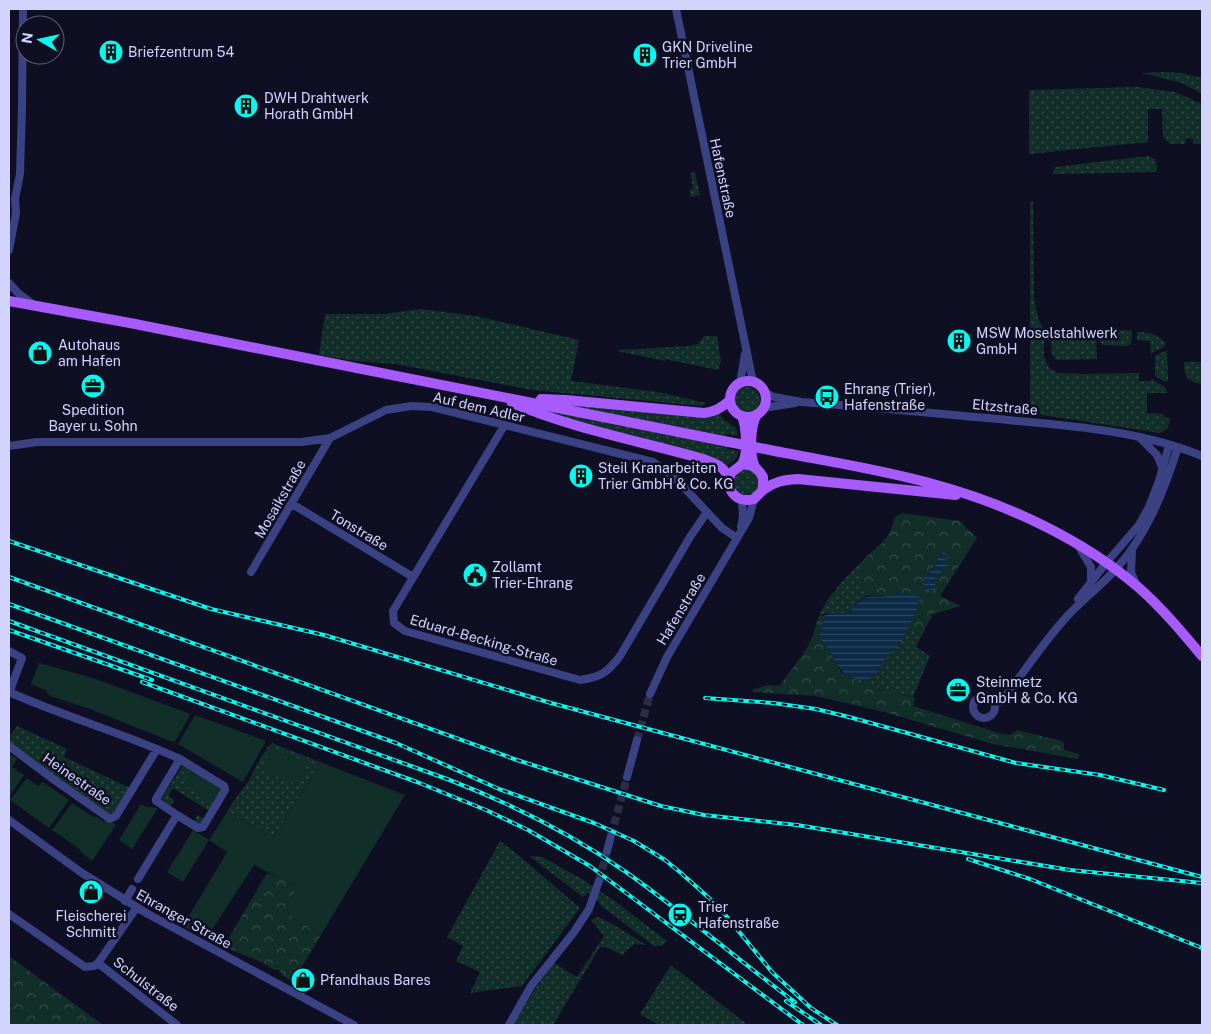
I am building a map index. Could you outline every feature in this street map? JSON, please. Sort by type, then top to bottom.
[{"type":"main road","points":[[9,302],[130,323],[906,477],[976,498],[1027,518],[1078,545],[1137,586],[1173,622],[1202,656]]},
{"type":"main road","points":[[760,411],[750,417],[742,416],[733,410],[730,400],[732,390],[740,383],[753,382],[762,388],[764,392],[766,400],[752,427],[752,457],[755,467],[763,477],[763,490]]},
{"type":"main road","points":[[493,395],[541,415],[703,459],[722,467],[729,479]]},
{"type":"main road","points":[[508,398],[566,400],[704,413],[715,411],[730,400]]},
{"type":"main road","points":[[741,466],[745,456],[746,445],[742,416]]},
{"type":"main road","points":[[755,467],[748,465],[735,468],[729,479],[728,486],[736,497],[742,500],[754,499],[772,483],[798,479],[976,498]]},
{"type":"street","points":[[9,250],[16,213],[15,199],[20,174],[23,9]]},
{"type":"street","name":"Hafenstraße","points":[[676,9],[753,382]]},
{"type":"street","points":[[9,210],[15,199]]},
{"type":"street","points":[[9,283],[18,293],[36,306]]},
{"type":"street","name":"Hafenstraße","points":[[740,383],[746,352]]},
{"type":"street","name":"Eltzstraße","points":[[764,392],[774,397],[802,402],[1107,431],[1169,445],[1202,456]]},
{"type":"street","name":"Eltzstraße","points":[[760,411],[802,402]]},
{"type":"street","name":"Auf dem Adler","points":[[9,446],[37,442],[302,442],[330,438],[386,410],[411,406],[432,407],[653,462],[676,479],[722,528],[737,538]]},
{"type":"street","name":"Eduard-Becking-Straße","points":[[504,426],[393,611],[394,623],[399,628],[580,680],[597,678],[611,668],[620,656],[690,537],[707,512]]},
{"type":"street","name":"Mosaikstraße","points":[[252,572],[330,438]]},
{"type":"street","points":[[1140,438],[1157,455],[1162,467]]},
{"type":"street","points":[[994,703],[1002,701],[1091,582],[1139,525],[1149,507],[1159,481],[1169,445]]},
{"type":"street","points":[[1064,619],[1116,570],[1132,550],[1155,509],[1178,448]]},
{"type":"street","name":"Hafenstraße","points":[[650,694],[667,656],[749,518],[754,499]]},
{"type":"street","name":"Hafenstraße","points":[[737,538],[743,522],[742,500]]},
{"type":"street","name":"Tonstraße","points":[[292,504],[413,577]]},
{"type":"street","points":[[1078,545],[1092,567],[1091,582]]},
{"type":"street","points":[[1132,550],[1131,572],[1137,586]]},
{"type":"street","points":[[9,652],[22,658],[9,692],[157,749],[180,760],[224,786],[225,790],[203,827],[198,828],[156,802],[180,760]]},
{"type":"street","points":[[627,777],[637,740]]},
{"type":"street","name":"Heinestraße","points":[[9,746],[110,818],[116,816],[157,749]]},
{"type":"street","points":[[138,879],[177,815]]},
{"type":"street","name":"Ehranger Straße","points":[[9,820],[82,873],[125,900],[354,1025]]},
{"type":"street","points":[[607,851],[611,836]]},
{"type":"street","points":[[509,1025],[532,986],[574,932],[589,909],[599,881]]},
{"type":"street","points":[[125,900],[132,889]]},
{"type":"street","points":[[9,914],[85,967],[94,966],[98,963],[137,907]]},
{"type":"street","name":"Schulstraße","points":[[98,963],[177,1025]]},
{"type":"green space","points":[[1142,73],[1182,73],[1202,78],[1202,94],[1182,83]]},
{"type":"green space","points":[[1137,87],[1175,92],[1202,104],[1202,144],[1193,144],[1193,139],[1186,138],[1185,144],[1170,144],[1163,137],[1162,109],[1148,109],[1148,142],[1029,154],[1029,90]]},
{"type":"green space","points":[[1149,156],[1156,160],[1157,172],[1054,174],[1053,172],[1055,167]]},
{"type":"green space","points":[[695,172],[700,195],[691,197],[689,190],[693,189],[690,173]]},
{"type":"green space","points":[[1030,202],[1033,202],[1034,299],[1038,318],[1044,330],[1044,356],[1048,367],[1058,373],[1139,373],[1139,381],[1151,381],[1152,379],[1166,388],[1167,393],[1147,393],[1147,413],[1162,414],[1170,418],[1168,426],[1164,431],[1159,433],[1042,415],[1030,407]]},
{"type":"green space","points":[[420,309],[476,316],[579,340],[571,381],[658,392],[706,403],[701,406],[532,390],[395,364],[356,361],[319,355],[325,314],[385,314]]},
{"type":"green space","points":[[1131,330],[1131,344],[1126,346],[1103,345],[1100,342],[1100,333],[1103,331]]},
{"type":"green space","points":[[1094,331],[1097,359],[1057,360],[1052,355],[1051,339],[1057,332]]},
{"type":"green space","points":[[1137,332],[1153,334],[1166,344],[1164,347],[1151,353],[1150,341],[1137,340]]},
{"type":"green space","points":[[704,336],[717,336],[721,361],[718,370],[617,351],[690,346],[698,344]]},
{"type":"green space","points":[[1167,350],[1168,380],[1166,382],[1155,376],[1155,356]]},
{"type":"green space","points":[[1184,362],[1202,362],[1202,384],[1193,382],[1188,378]]},
{"type":"green space","points":[[747,387],[757,390],[760,400],[757,410],[747,413],[737,410],[734,400],[737,390]]},
{"type":"green space","points":[[561,404],[719,413],[723,419],[736,428],[738,436],[727,434],[727,436]]},
{"type":"green space","points":[[546,410],[739,451],[736,459],[725,467],[546,412]]},
{"type":"green space","points":[[747,469],[756,473],[760,482],[756,491],[747,495],[738,491],[734,482],[738,473]]},
{"type":"green space","points":[[902,513],[960,521],[977,538],[940,596],[961,606],[933,614],[922,635],[907,628],[915,614],[888,598],[867,595],[861,582],[860,572],[865,558],[885,539],[891,530],[895,517]],"holes":[[[944,551],[948,566],[935,577],[925,592],[925,581],[938,557]]]},
{"type":"green space","points":[[864,560],[861,578],[867,595],[857,602],[849,613],[819,615],[839,586]]},
{"type":"green space","points":[[819,615],[823,616],[822,631],[818,637],[825,643],[841,672],[855,679],[866,681],[882,690],[915,698],[913,706],[999,733],[1010,735],[1017,730],[1062,741],[1064,750],[1079,754],[1078,759],[993,744],[884,712],[816,696],[752,692],[754,689],[768,685],[779,686],[804,653],[812,638]]},
{"type":"green space","points":[[907,628],[922,635],[916,647],[930,656],[913,697],[882,690],[866,681],[877,674],[883,662],[902,641]]},
{"type":"green space","points":[[39,663],[93,678],[190,715],[175,742],[170,741],[90,709],[50,696],[45,690],[31,684]]},
{"type":"green space","points":[[195,715],[266,741],[243,782],[178,744]]},
{"type":"green space","points":[[17,726],[67,749],[64,757],[130,788],[115,812],[109,814],[9,744],[9,734],[11,735]]},
{"type":"green space","points":[[272,743],[320,762],[274,837],[227,812],[247,783],[264,752]]},
{"type":"green space","points":[[271,748],[308,762],[299,785],[262,771]]},
{"type":"green space","points":[[9,753],[17,759],[12,767],[24,775],[9,797]]},
{"type":"green space","points":[[320,762],[405,795],[321,935],[288,913],[286,904],[294,895],[294,886],[254,865],[206,939],[183,926],[227,852],[209,840],[227,812],[274,837]]},
{"type":"green space","points":[[183,765],[222,789],[203,823],[198,825],[193,822],[198,815],[204,819],[209,811],[173,788],[168,796],[174,800],[170,808],[160,801]]},
{"type":"green space","points":[[192,770],[222,789],[214,804],[183,785]]},
{"type":"green space","points":[[27,778],[38,786],[43,782],[69,800],[49,828],[10,800]]},
{"type":"green space","points":[[72,803],[95,818],[96,816],[104,822],[106,818],[116,825],[92,861],[81,850],[52,830]]},
{"type":"green space","points":[[141,804],[148,808],[158,808],[132,849],[119,840]]},
{"type":"green space","points":[[193,830],[209,840],[183,882],[167,872]]},
{"type":"green space","points":[[500,841],[580,908],[522,986],[470,993],[480,972],[456,961],[463,946],[447,937]]},
{"type":"green space","points":[[529,856],[542,857],[582,879],[667,941],[661,946],[654,946],[599,904],[600,902],[588,893],[583,897]]},
{"type":"green space","points":[[267,873],[288,882],[294,887],[294,895],[286,904],[288,913],[321,935],[293,982],[282,975],[279,970],[224,946]]},
{"type":"green space","points":[[598,917],[646,945],[634,944],[622,955],[606,947],[600,947],[553,1025],[513,1025],[535,989],[554,963],[577,977],[604,936],[591,920]]},
{"type":"green space","points":[[9,956],[103,1025],[9,1025]]},
{"type":"green space","points":[[671,965],[748,1025],[659,1025],[640,1014]]},
{"type":"water","points":[[944,551],[947,556],[945,560],[948,566],[935,577],[935,587],[925,593],[924,576],[934,568],[938,557]]},
{"type":"water","points":[[898,592],[920,597],[915,614],[902,641],[883,662],[877,674],[866,681],[846,674],[841,670],[830,651],[818,637],[822,631],[823,616],[834,613],[849,613],[862,599],[872,596],[890,596]]},
{"type":"tunnel","points":[[637,740],[650,694]]},
{"type":"tunnel","points":[[611,836],[627,777]]},
{"type":"tunnel","points":[[599,881],[607,851]]},
{"type":"railway","points":[[9,541],[211,609],[324,635],[551,703],[1202,877]]},
{"type":"railway","points":[[9,577],[517,760],[661,806],[704,815],[797,825],[1070,870],[1202,883]]},
{"type":"railway","points":[[9,604],[396,743],[499,789],[594,823],[634,841],[665,860],[718,906],[772,972],[811,1008],[837,1025]]},
{"type":"railway","points":[[9,621],[447,779],[517,809],[583,844],[626,872],[795,1002]]},
{"type":"railway","points":[[9,630],[152,680]]},
{"type":"railway","points":[[142,682],[417,782],[486,810],[528,830],[590,866],[803,1025]]},
{"type":"railway","points":[[705,698],[773,703],[816,709],[1016,763],[1100,775],[1164,790]]},
{"type":"railway","points":[[968,859],[1030,879],[1202,948]]},
{"type":"railway","points":[[786,1001],[821,1025]]},
{"type":"place","name":"Briefzentrum 54","points":[[111,52]]},
{"type":"place","name":"GKN Driveline Trier GmbH","points":[[645,55]]},
{"type":"place","name":"DWH Drahtwerk Horath GmbH","points":[[246,106]]},
{"type":"place","name":"MSW Moselstahlwerk GmbH","points":[[959,341]]},
{"type":"place","name":"Autohaus am Hafen","points":[[40,353]]},
{"type":"place","name":"Spedition Bayer u. Sohn","points":[[93,386]]},
{"type":"place","name":"Ehrang (Trier), Hafenstraße","points":[[827,397]]},
{"type":"place","name":"Steil Kranarbeiten Trier GmbH & Co. KG","points":[[581,476]]},
{"type":"place","name":"Zollamt Trier-Ehrang","points":[[475,575]]},
{"type":"place","name":"Steinmetz GmbH & Co. KG","points":[[958,690]]},
{"type":"place","name":"Fleischerei Schmitt","points":[[91,892]]},
{"type":"place","name":"Trier Hafenstraße","points":[[680,915]]},
{"type":"place","name":"Pfandhaus Bares","points":[[303,980]]}]
